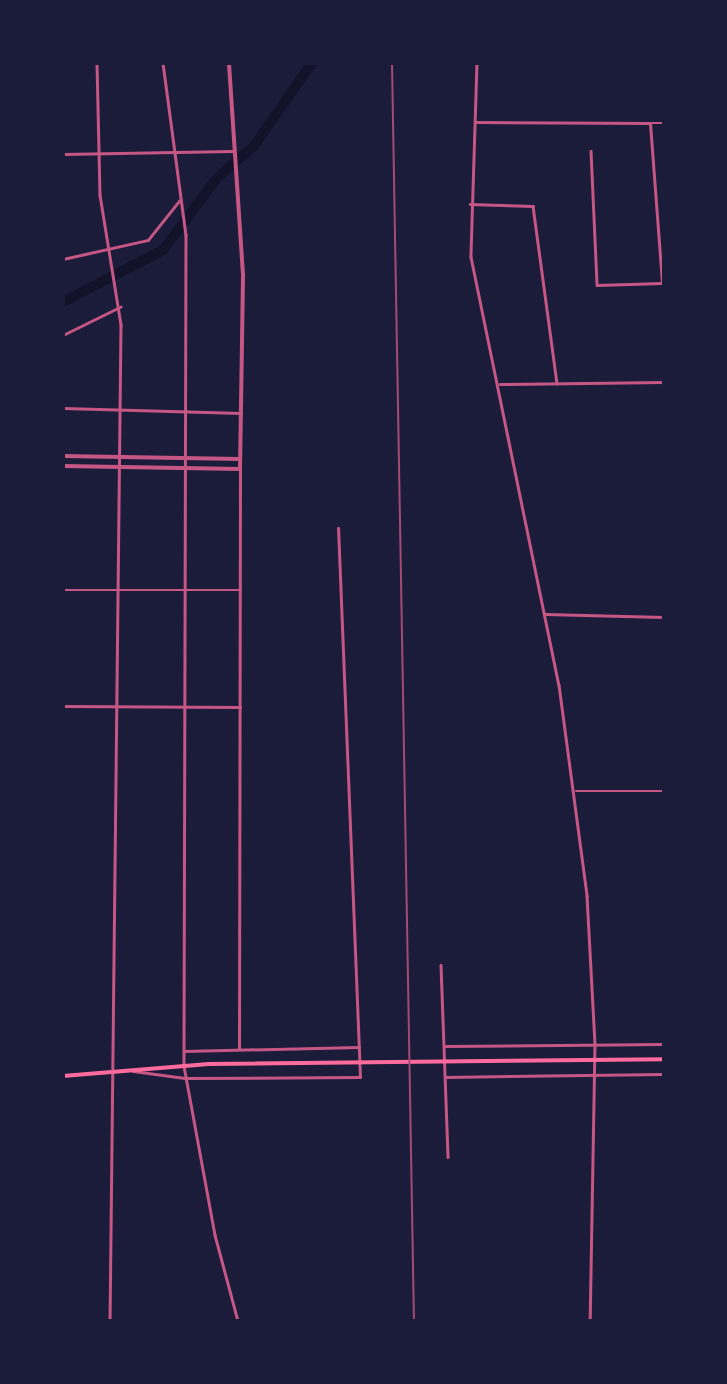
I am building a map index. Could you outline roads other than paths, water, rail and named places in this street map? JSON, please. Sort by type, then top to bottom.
[{"type":"main road","points":[[63,1076],[184,1066],[664,1059]]},
{"type":"street","points":[[97,63],[99,153],[107,249],[121,307],[118,1070],[110,1321]]},
{"type":"street","points":[[163,63],[171,152],[187,235],[181,707],[184,1066],[238,1321]]},
{"type":"street","points":[[229,63],[232,151],[243,275],[239,1049]]},
{"type":"street","points":[[477,63],[470,204],[471,257],[500,384],[576,791],[596,1074],[590,1321]]},
{"type":"street","points":[[474,122],[664,123]]},
{"type":"street","points":[[591,151],[597,285],[663,283],[650,123]]},
{"type":"street","points":[[63,154],[232,151]]},
{"type":"street","points":[[63,259],[148,240],[180,201]]},
{"type":"street","points":[[470,204],[533,206],[557,383]]},
{"type":"street","points":[[63,335],[121,307]]},
{"type":"street","points":[[500,384],[664,382]]},
{"type":"street","points":[[63,408],[241,413]]},
{"type":"street","points":[[63,456],[240,459]]},
{"type":"street","points":[[63,466],[240,470]]},
{"type":"street","points":[[118,1070],[185,1078],[360,1077],[338,528]]},
{"type":"street","points":[[63,590],[240,590]]},
{"type":"street","points":[[545,614],[664,617]]},
{"type":"street","points":[[63,706],[240,707]]},
{"type":"street","points":[[576,791],[664,792]]},
{"type":"street","points":[[441,965],[448,1157]]},
{"type":"street","points":[[444,1046],[664,1044]]},
{"type":"street","points":[[184,1051],[359,1047]]},
{"type":"street","points":[[445,1077],[664,1074]]},
{"type":"waterway","points":[[63,302],[163,250],[217,178],[254,146],[312,63]]},
{"type":"railway","points":[[392,63],[414,1321]]}]
